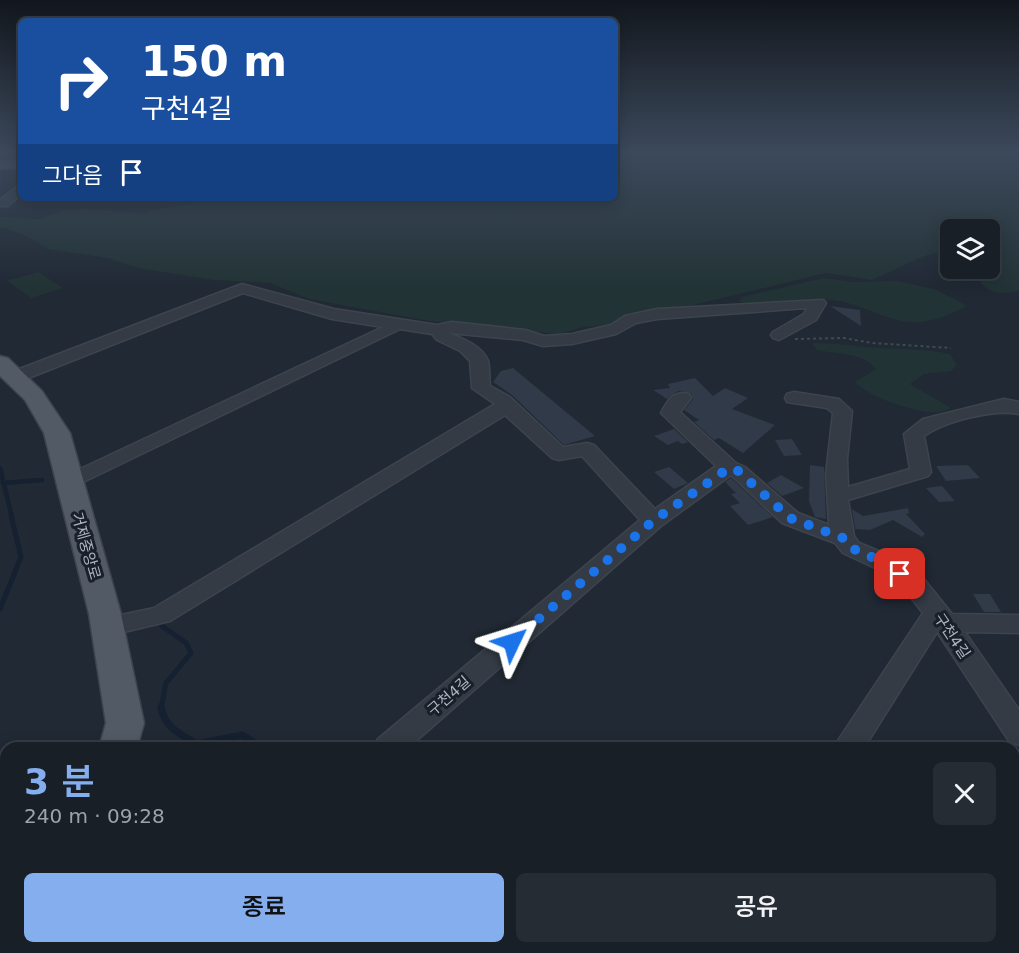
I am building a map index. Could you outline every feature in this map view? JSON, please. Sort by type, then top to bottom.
[{"type":"main road","name":"거제중앙로","points":[[7,370],[34,396],[57,433],[107,627],[125,723],[120,742]]},
{"type":"street","points":[[4,204],[10,198]]},
{"type":"street","points":[[7,370],[242,288],[332,314],[437,330],[452,327],[525,335],[543,341],[572,339],[616,329],[631,319],[657,314],[818,303],[810,317],[779,335]]},
{"type":"street","points":[[68,482],[389,330],[398,323]]},
{"type":"street","points":[[437,330],[443,336],[466,347],[479,360],[481,388],[503,400],[506,406],[559,454],[587,449],[653,521]]},
{"type":"street","points":[[682,398],[675,403],[670,413],[729,468]]},
{"type":"street","points":[[794,398],[832,403],[843,411],[838,438],[836,492],[837,515],[843,538]]},
{"type":"street","points":[[836,492],[849,494],[921,472],[914,434],[930,423],[1004,405],[1019,408]]},
{"type":"street","points":[[107,627],[161,615],[506,406]]},
{"type":"street","name":"구천4길","points":[[395,742],[653,521],[729,468],[738,471],[790,518],[843,538],[851,548],[883,562],[914,584],[941,618],[1019,733]]},
{"type":"street","points":[[852,742],[941,618],[1019,624]]},
{"type":"path","points":[[779,335],[799,340],[844,338],[872,343],[951,348]]},
{"type":"shaded area","points":[[1019,198],[1019,291],[994,292],[981,283],[982,279],[1000,279],[1000,219],[940,219],[940,254],[924,256],[872,280],[826,273],[693,305],[628,314],[608,325],[584,327],[559,334],[429,321],[309,299],[270,283],[213,280],[138,268],[108,258],[48,249],[28,237],[6,228],[0,228],[0,217],[39,219],[66,210],[139,213],[202,201]]},
{"type":"shaded area","points":[[38,272],[63,288],[31,298],[7,281]]},
{"type":"shaded area","points":[[824,278],[852,282],[897,281],[937,290],[967,306],[936,319],[910,322],[893,319],[840,301],[820,299],[762,304],[739,302],[741,297]]},
{"type":"shaded area","points":[[812,343],[923,350],[950,354],[957,365],[951,371],[924,374],[910,384],[951,408],[941,412],[929,412],[882,399],[861,388],[855,382],[876,369],[870,363],[856,356],[817,350]]},
{"type":"building","points":[[830,306],[860,310],[861,326]]},
{"type":"building","points":[[513,368],[595,436],[564,445],[512,395],[493,382],[501,371]]},
{"type":"building","points":[[695,378],[713,396],[725,388],[748,398],[732,409],[775,425],[743,453],[719,438],[714,440],[694,422],[699,420],[684,410],[693,399],[691,393],[678,391],[667,399],[653,390],[670,388],[668,384]]},
{"type":"building","points":[[674,429],[688,442],[682,444],[678,441],[668,445],[654,436]]},
{"type":"building","points":[[792,439],[802,455],[784,456],[775,440]]},
{"type":"building","points":[[810,465],[824,467],[826,519],[815,517],[809,501]]},
{"type":"building","points":[[968,465],[980,478],[946,481],[936,466]]},
{"type":"building","points":[[669,467],[688,483],[674,489],[654,472]]},
{"type":"building","points":[[781,475],[804,488],[782,496],[767,483]]},
{"type":"building","points":[[731,478],[773,517],[748,525],[730,506],[740,503],[731,494],[736,493],[725,482]]},
{"type":"building","points":[[942,486],[955,501],[939,502],[926,488]]},
{"type":"building","points":[[908,508],[909,513],[906,514],[925,534],[922,537],[893,520],[870,530],[855,529],[852,509],[863,516]]},
{"type":"building","points":[[973,594],[990,594],[1001,612],[984,612]]},
{"type":"waterway","points":[[0,468],[4,483]]},
{"type":"waterway","points":[[4,483],[42,480]]},
{"type":"waterway","points":[[4,483],[12,517]]},
{"type":"waterway","points":[[0,609],[21,557],[11,515]]},
{"type":"waterway","points":[[161,708],[166,683],[191,653],[186,643],[162,626]]},
{"type":"waterway","points":[[161,708],[169,725],[193,742]]},
{"type":"waterway","points":[[207,742],[242,735],[253,742]]},
{"type":"route","points":[[512,642],[653,521],[729,468],[738,471],[790,518],[843,538],[851,548],[883,562],[900,574]]}]
